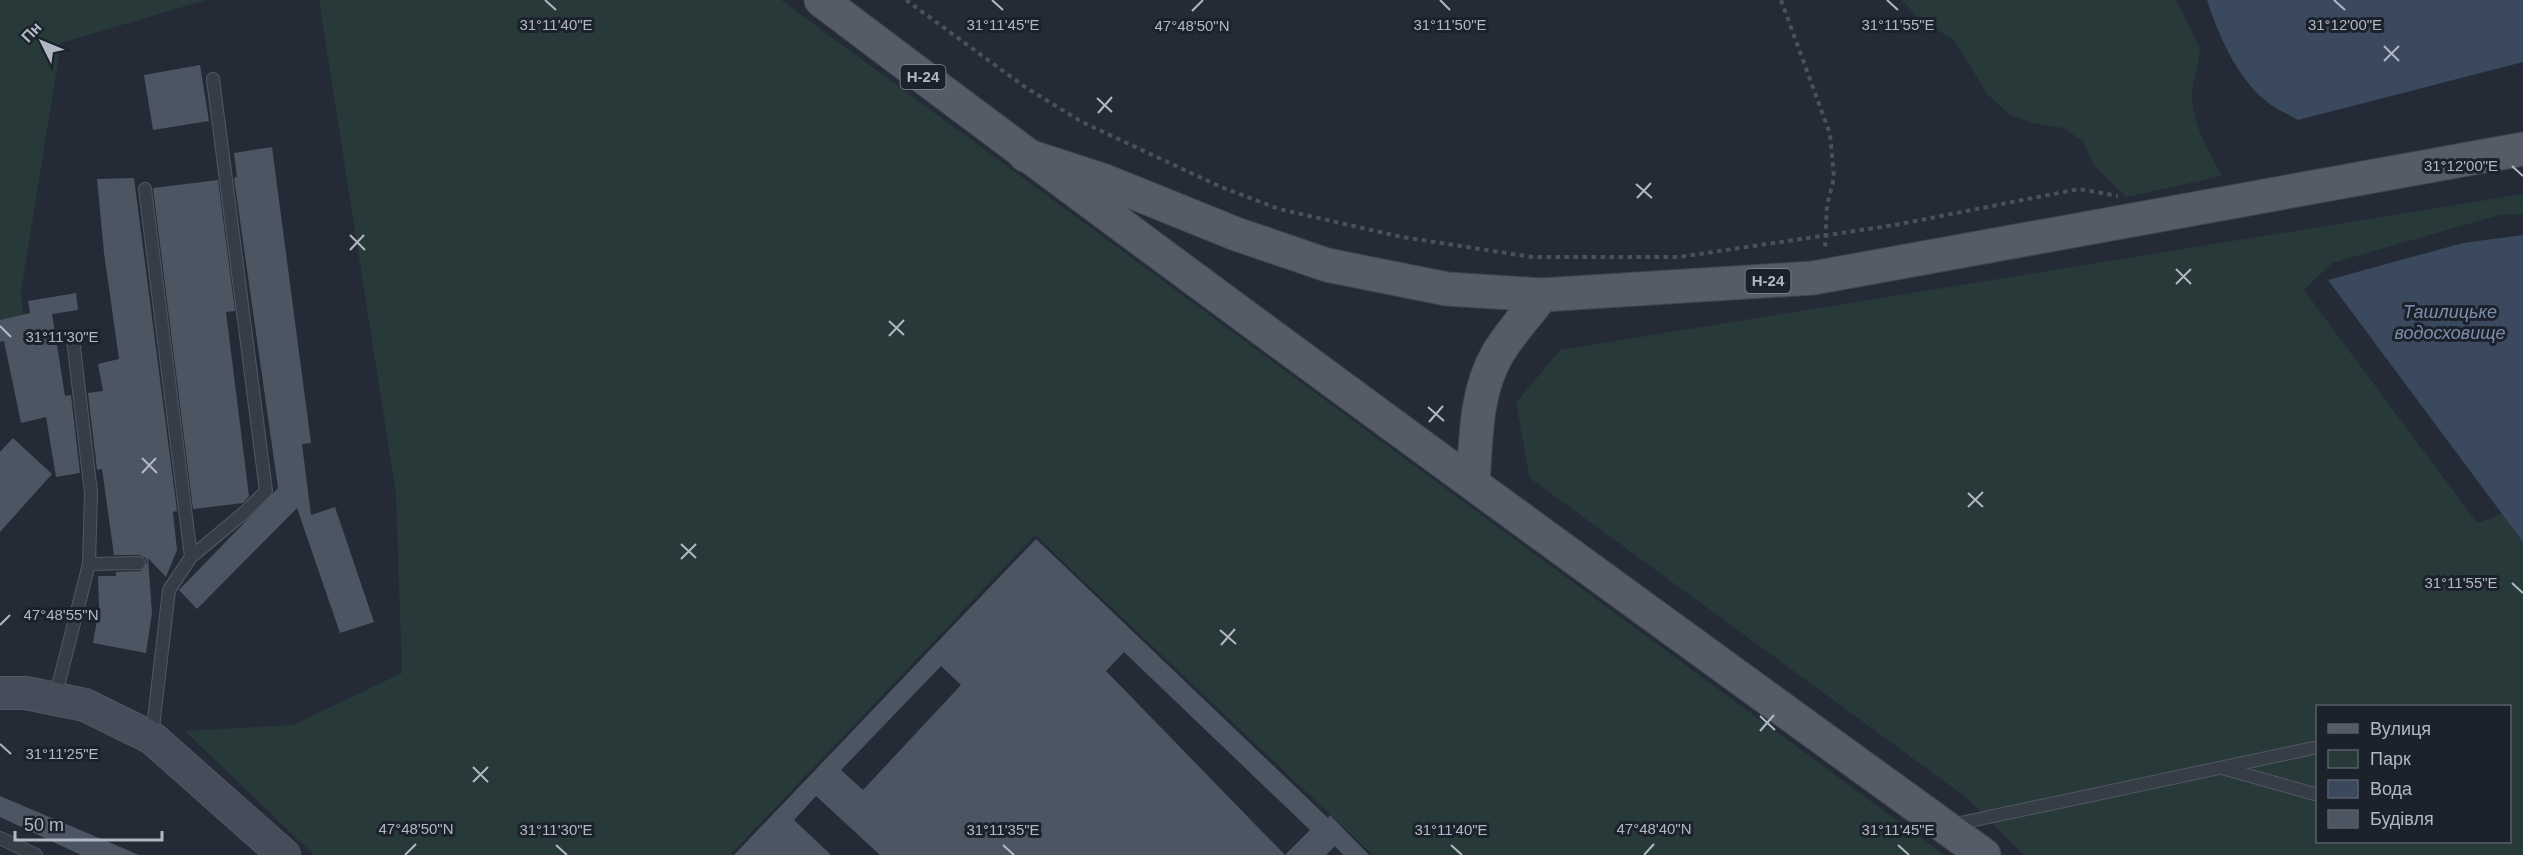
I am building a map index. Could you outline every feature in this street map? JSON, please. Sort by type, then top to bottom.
[{"type":"main road","name":"Н-24","points":[[821,0],[1025,154],[1105,181],[1236,234],[1327,265],[1447,289],[1542,295],[1823,276],[2523,150]]},
{"type":"main road","points":[[1025,154],[1807,729],[1984,855]]},
{"type":"main road","points":[[1473,483],[1477,430],[1489,374],[1507,341],[1542,295]]},
{"type":"street","points":[[0,693],[26,693],[86,705],[152,738],[284,855]]},
{"type":"lane","points":[[152,738],[169,590],[190,557],[246,512],[266,491],[213,79]]},
{"type":"lane","points":[[144,189],[190,557]]},
{"type":"lane","points":[[55,699],[89,564],[91,493],[73,339]]},
{"type":"lane","points":[[89,564],[140,563]]},
{"type":"lane","points":[[1944,826],[2316,747]]},
{"type":"lane","points":[[2218,767],[2316,794]]},
{"type":"lane","points":[[0,838],[36,855]]},
{"type":"path","points":[[906,0],[1025,87],[1082,122],[1221,187],[1279,209],[1402,237],[1532,257],[1679,256],[1895,225],[2079,189],[2126,197]]},
{"type":"path","points":[[1781,0],[1830,134],[1834,178],[1827,205],[1823,276]]},
{"type":"green space","points":[[0,0],[206,0],[61,43],[21,291],[23,315],[0,320]]},
{"type":"green space","points":[[319,0],[781,0],[1944,855],[1373,855],[1035,535],[730,855],[314,855],[185,731],[293,725],[402,673],[396,494]]},
{"type":"green space","points":[[1902,0],[2176,0],[2200,49],[2193,81],[2193,111],[2203,140],[2222,176],[2126,197],[2093,164],[2083,141],[2063,128],[2033,123],[2010,115],[1988,95],[1954,40],[1920,20]]},
{"type":"green space","points":[[2523,194],[2523,214],[2499,215],[2332,263],[2304,290],[2477,523],[2502,514],[2523,542],[2523,855],[2024,855],[1967,798],[1530,478],[1516,403],[1560,350]]},
{"type":"water","points":[[2207,0],[2523,0],[2523,62],[2298,120],[2270,104],[2246,80],[2223,41]]},
{"type":"water","name":"Ташлицьке водосховище","points":[[2523,235],[2523,542],[2328,280],[2463,243]]},
{"type":"building","points":[[200,65],[209,121],[153,130],[144,75]]},
{"type":"building","points":[[272,147],[311,443],[302,444],[311,515],[335,507],[374,622],[340,633],[297,508],[197,609],[179,590],[278,488],[234,178],[237,177],[234,153]]},
{"type":"building","points":[[134,178],[177,511],[173,512],[177,550],[166,577],[148,558],[152,613],[146,653],[93,643],[99,608],[98,576],[116,576],[116,572],[140,571],[147,563],[146,558],[139,555],[114,555],[102,469],[97,470],[88,393],[103,391],[98,364],[119,359],[104,253],[97,179]]},
{"type":"building","points":[[218,180],[235,311],[226,312],[249,496],[243,503],[193,509],[153,188]]},
{"type":"building","points":[[76,293],[78,310],[52,314],[65,396],[71,395],[80,473],[56,477],[46,417],[21,423],[4,341],[0,342],[0,320],[30,313],[28,301]]},
{"type":"building","points":[[13,438],[52,474],[0,532],[0,452]]},
{"type":"building","points":[[1036,539],[1328,818],[1330,815],[1369,855],[1343,855],[1335,846],[1326,855],[1285,855],[880,855],[816,796],[794,820],[831,855],[734,855]],"holes":[[[1124,652],[1310,830],[1285,855],[1106,671]],[[941,666],[961,685],[863,790],[841,770]]]},
{"type":"building","points":[[0,796],[139,855],[81,855],[0,817]]}]
